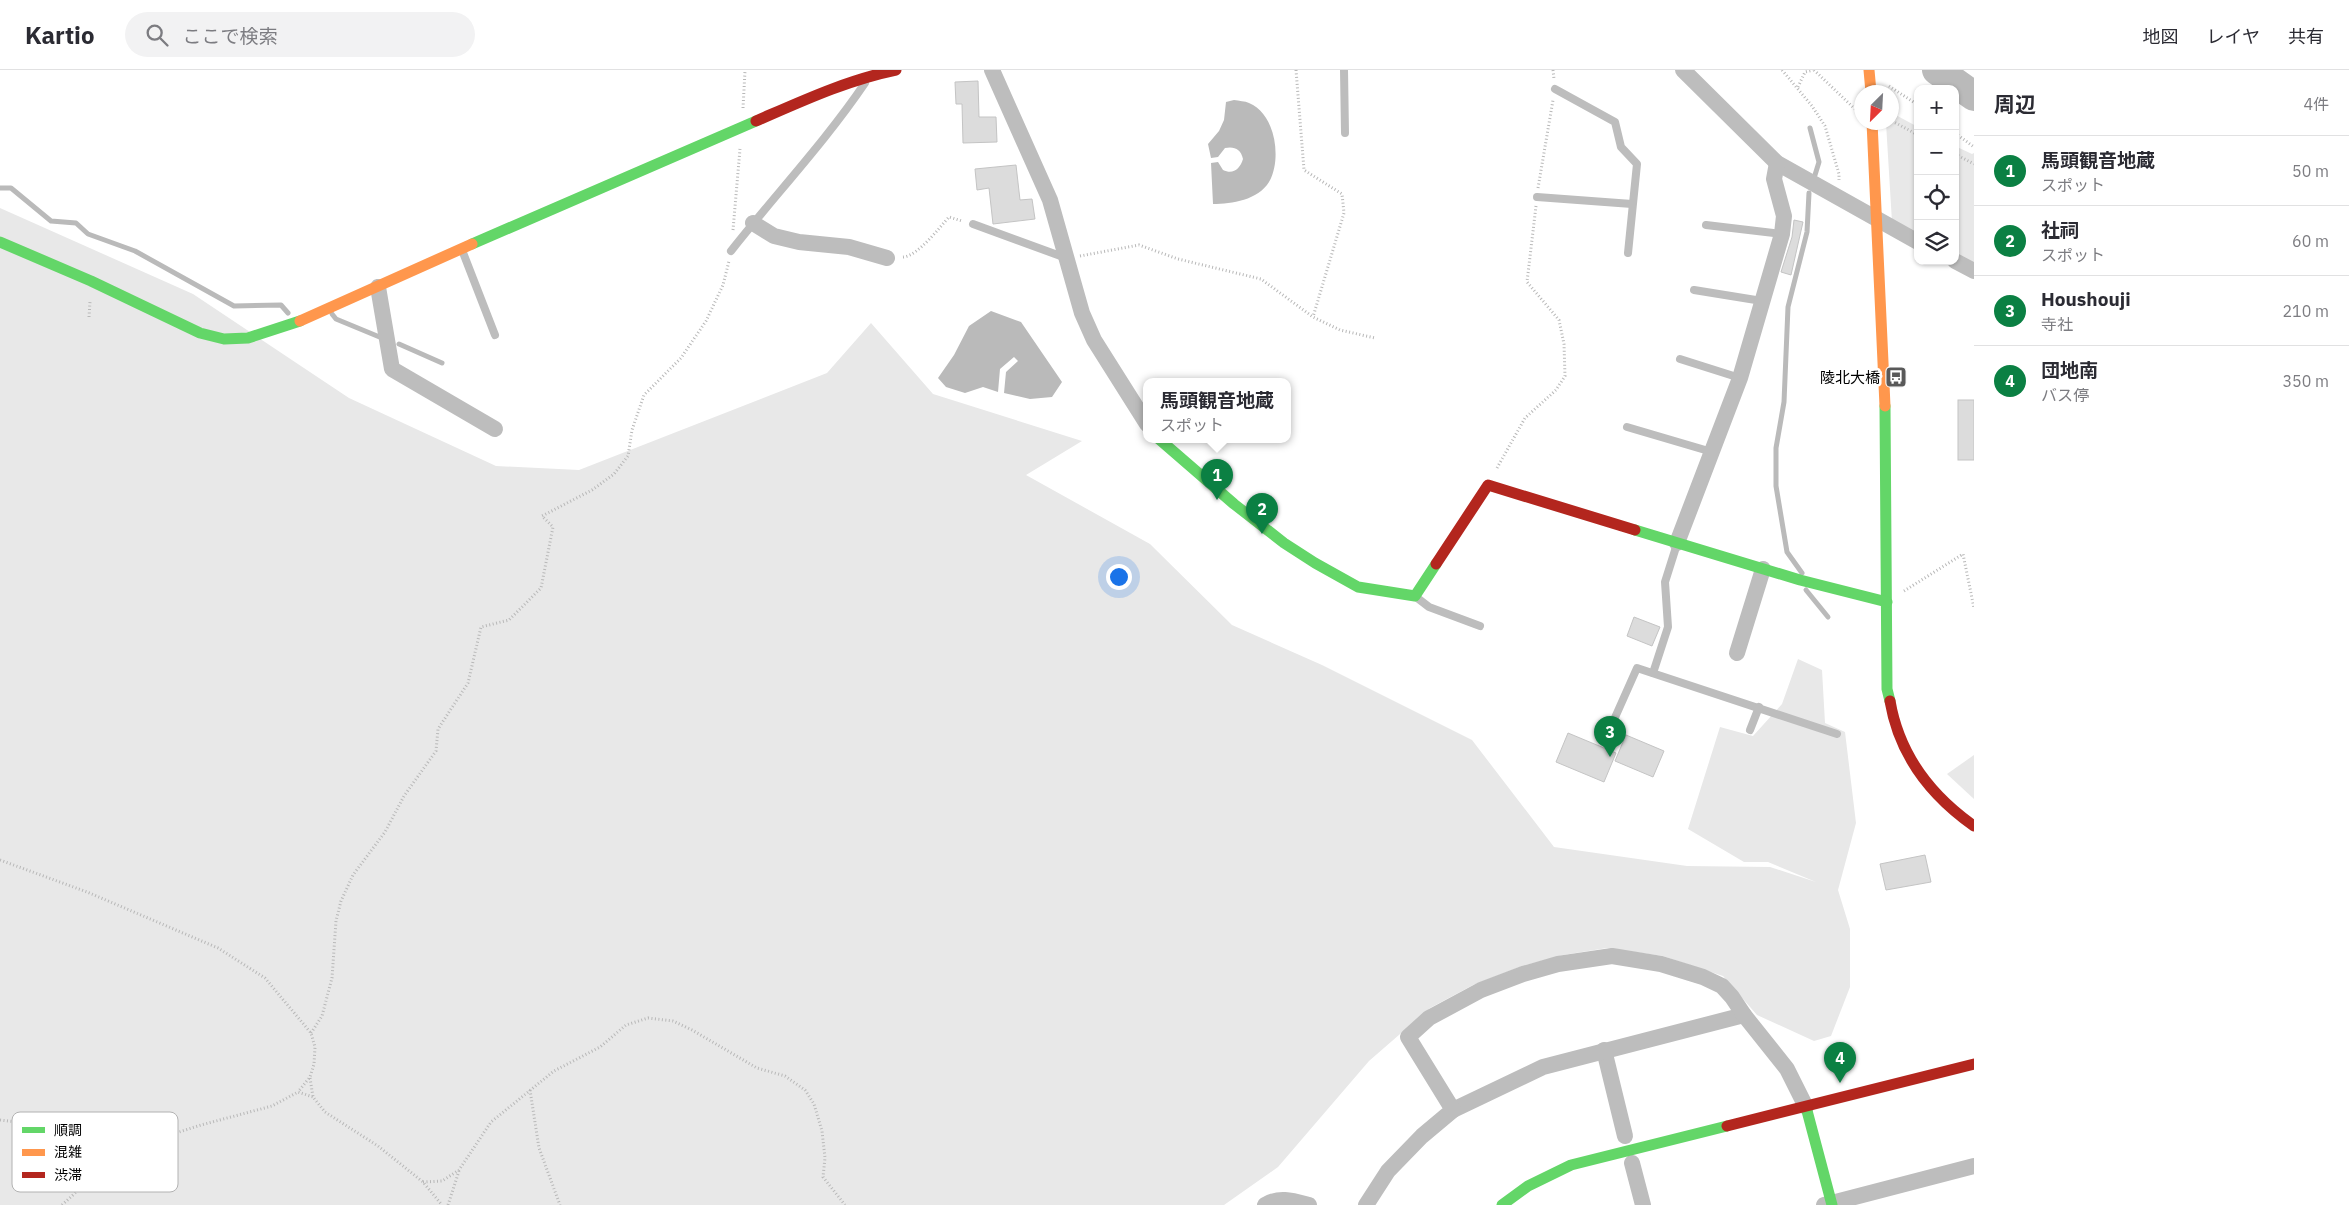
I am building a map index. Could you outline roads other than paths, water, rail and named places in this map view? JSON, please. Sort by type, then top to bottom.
[{"type":"street","points":[[0,242],[91,281],[200,333],[224,339],[248,338],[293,324],[578,197],[833,88],[871,75],[896,70]]},
{"type":"street","points":[[992,70],[1047,193],[1068,259],[1076,296],[1094,340],[1143,418]]},
{"type":"street","points":[[1683,70],[1777,163],[1836,198],[1914,240]]},
{"type":"street","points":[[1869,70],[1870,85]]},
{"type":"street","points":[[1872,130],[1886,421],[1888,689],[1894,724],[1908,753],[1928,784],[1954,813],[1974,826]]},
{"type":"street","points":[[1677,542],[1740,378],[1782,234],[1784,216],[1774,179],[1777,163]]},
{"type":"street","points":[[754,223],[774,236],[799,242],[849,247],[887,258]]},
{"type":"street","points":[[1959,263],[1974,271]]},
{"type":"street","points":[[378,287],[392,369],[495,429]]},
{"type":"street","points":[[1163,443],[1234,504],[1284,543],[1358,587],[1415,596],[1488,484],[1763,569],[1887,602]]},
{"type":"street","points":[[1737,653],[1763,569]]},
{"type":"street","points":[[1453,1110],[1408,1037],[1429,1018],[1481,990],[1523,974],[1558,964],[1612,956],[1661,964],[1702,977],[1722,986],[1732,997],[1787,1069],[1806,1107],[1829,1204],[1974,1166]]},
{"type":"street","points":[[1366,1205],[1388,1171],[1422,1136],[1453,1110],[1543,1067],[1744,1015]]},
{"type":"street","points":[[1604,1050],[1625,1136]]},
{"type":"street","points":[[1502,1205],[1528,1186],[1571,1165],[1974,1064]]},
{"type":"street","points":[[1632,1163],[1643,1205]]},
{"type":"street","points":[[1265,1205],[1272,1200],[1289,1200],[1309,1205]]},
{"type":"lane","points":[[1344,70],[1345,133]]},
{"type":"lane","points":[[731,252],[840,120],[871,75]]},
{"type":"lane","points":[[1555,89],[1615,122],[1621,147],[1637,164],[1628,253]]},
{"type":"lane","points":[[1537,198],[1632,204]]},
{"type":"lane","points":[[973,224],[1068,259]]},
{"type":"lane","points":[[1706,225],[1782,234]]},
{"type":"lane","points":[[462,250],[496,335]]},
{"type":"lane","points":[[1694,290],[1762,301]]},
{"type":"lane","points":[[1680,359],[1740,378]]},
{"type":"lane","points":[[1627,427],[1712,452]]},
{"type":"lane","points":[[1653,673],[1668,627],[1665,582],[1677,542]]},
{"type":"lane","points":[[1415,596],[1429,608],[1480,626]]},
{"type":"lane","points":[[1613,722],[1637,668],[1837,734]]},
{"type":"lane","points":[[1750,730],[1759,707]]},
{"type":"waterway","points":[[1937,70],[1974,96]]},
{"type":"waterway","points":[[1810,128],[1819,162],[1815,175]]},
{"type":"waterway","points":[[0,188],[11,188],[51,221],[76,223],[88,234],[135,251],[234,306],[281,305],[288,313]]},
{"type":"waterway","points":[[1802,573],[1787,552],[1776,486],[1776,448],[1784,402],[1788,307],[1807,232],[1809,193]]},
{"type":"waterway","points":[[332,314],[336,319],[382,338]]},
{"type":"waterway","points":[[399,344],[442,363]]},
{"type":"waterway","points":[[1806,590],[1828,617]]},
{"type":"place","name":"陵北大橋","points":[[1896,377]]},
{"type":"place","name":"馬頭観音地蔵","points":[[1217,500]]},
{"type":"place","name":"社祠","points":[[1262,534]]},
{"type":"place","name":"Houshouji","points":[[1610,757]]},
{"type":"place","name":"団地南","points":[[1840,1083]]}]
